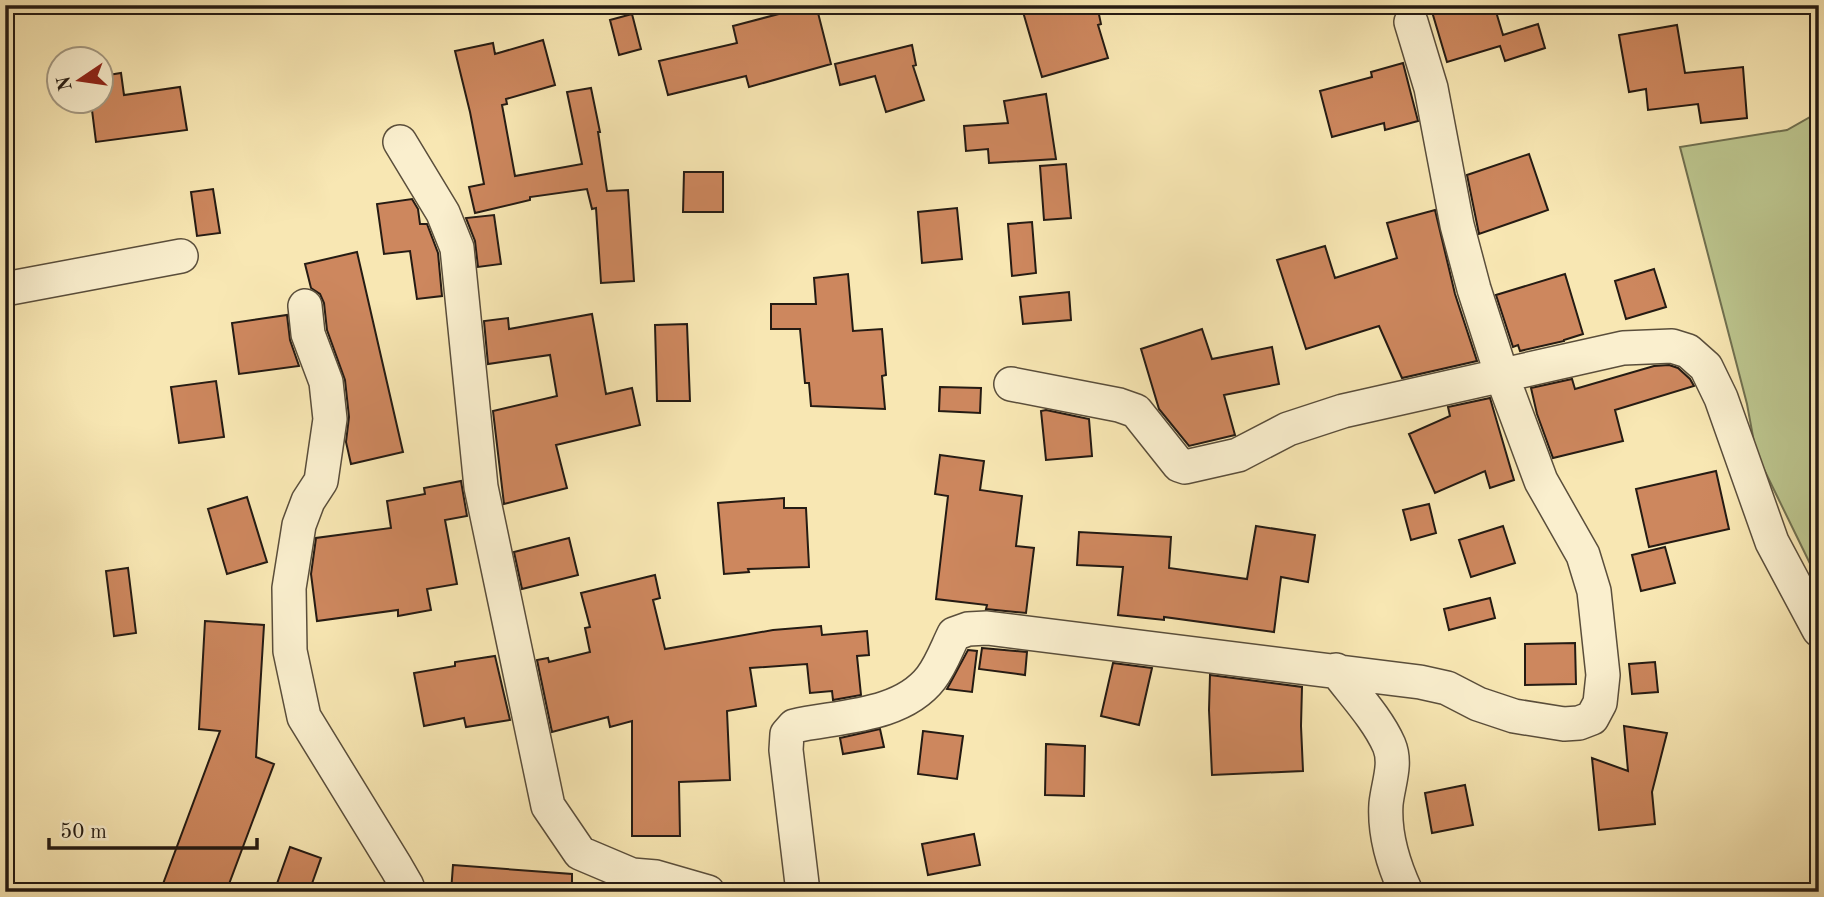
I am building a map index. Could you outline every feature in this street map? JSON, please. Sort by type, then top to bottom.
[{"type":"street","points":[[803,892],[786,750],[787,734],[794,726],[872,712],[911,699],[931,678],[954,634],[968,629],[987,628],[1336,670],[1447,688],[1478,704],[1514,716],[1563,723],[1579,723],[1592,718],[1600,703],[1603,675],[1594,591],[1583,555],[1541,481],[1502,376],[1457,225],[1431,88],[1410,22]]},
{"type":"street","points":[[400,142],[443,213],[457,248],[481,488],[548,806],[580,853],[632,875],[656,877],[708,892]]},
{"type":"street","points":[[5,289],[181,256]]},
{"type":"street","points":[[305,306],[308,334],[326,382],[330,419],[321,481],[308,500],[297,537],[289,588],[290,651],[304,717],[396,867],[407,886],[407,892]]},
{"type":"street","points":[[1011,384],[1119,405],[1136,411],[1179,465],[1185,467],[1238,455],[1288,429],[1343,411],[1623,348],[1672,346],[1688,351],[1706,367],[1721,398],[1772,542],[1819,630]]},
{"type":"street","points":[[1336,670],[1390,747],[1392,772],[1386,804],[1388,842],[1396,871],[1406,892]]},
{"type":"green space","points":[[1819,112],[1819,582],[1756,453],[1747,404],[1680,147],[1787,130]]},
{"type":"building","points":[[816,5],[831,64],[749,87],[746,76],[668,95],[659,61],[737,43],[733,26]]},
{"type":"building","points":[[1021,5],[1097,5],[1101,24],[1098,25],[1108,58],[1042,77]]},
{"type":"building","points":[[1430,5],[1494,5],[1503,35],[1538,24],[1545,48],[1505,61],[1500,46],[1447,62]]},
{"type":"building","points":[[632,14],[641,49],[619,55],[610,20]]},
{"type":"building","points":[[1677,25],[1685,73],[1743,67],[1747,118],[1701,123],[1698,104],[1648,110],[1646,89],[1629,92],[1619,35]]},
{"type":"building","points":[[543,40],[555,85],[506,99],[507,104],[502,105],[515,176],[582,164],[567,92],[591,88],[600,132],[607,191],[628,190],[634,281],[601,283],[596,208],[592,209],[587,189],[530,197],[530,200],[475,213],[469,187],[484,184],[455,51],[493,43],[495,54]]},
{"type":"building","points":[[912,45],[916,65],[913,66],[924,100],[886,112],[875,76],[840,85],[835,64]]},
{"type":"building","points":[[1403,63],[1418,121],[1385,130],[1384,123],[1332,137],[1320,91],[1372,77],[1371,72]]},
{"type":"building","points":[[121,73],[124,95],[180,87],[187,130],[96,142],[93,116],[116,116],[116,74]]},
{"type":"building","points":[[1046,94],[1056,159],[989,163],[988,149],[966,151],[964,126],[1008,123],[1004,101]]},
{"type":"building","points":[[1529,154],[1548,210],[1479,234],[1467,175]]},
{"type":"building","points":[[1066,164],[1071,218],[1044,220],[1040,166]]},
{"type":"building","points":[[684,172],[723,172],[723,212],[683,212]]},
{"type":"building","points":[[213,189],[220,233],[197,236],[191,192]]},
{"type":"building","points":[[412,199],[418,209],[420,224],[427,224],[438,253],[442,296],[417,299],[410,251],[384,254],[377,204]]},
{"type":"building","points":[[957,208],[962,259],[922,263],[918,212]]},
{"type":"building","points":[[1435,210],[1455,294],[1477,361],[1402,378],[1379,326],[1306,349],[1277,260],[1325,246],[1335,278],[1397,258],[1387,223]]},
{"type":"building","points":[[494,215],[501,264],[478,267],[475,241],[466,218]]},
{"type":"building","points":[[1032,222],[1036,273],[1012,276],[1008,224]]},
{"type":"building","points":[[357,252],[403,452],[351,464],[346,442],[349,417],[345,380],[327,330],[324,303],[320,294],[311,288],[305,264]]},
{"type":"building","points":[[1654,269],[1666,307],[1626,319],[1615,281]]},
{"type":"building","points":[[848,274],[853,331],[882,329],[886,375],[882,376],[885,409],[811,406],[809,383],[805,383],[800,329],[771,329],[771,304],[816,304],[814,278]]},
{"type":"building","points":[[1565,274],[1583,334],[1520,351],[1518,345],[1513,347],[1496,295]]},
{"type":"building","points":[[1069,292],[1071,320],[1023,324],[1020,297]]},
{"type":"building","points":[[592,314],[606,394],[632,388],[640,425],[556,445],[567,488],[504,504],[493,411],[557,396],[550,355],[488,364],[484,321],[508,318],[509,329]]},
{"type":"building","points":[[287,315],[290,340],[299,366],[239,374],[232,323]]},
{"type":"building","points":[[687,324],[690,401],[657,401],[655,325]]},
{"type":"building","points":[[1202,329],[1212,359],[1272,347],[1279,384],[1224,395],[1235,435],[1189,446],[1159,409],[1141,349]]},
{"type":"building","points":[[1669,365],[1678,368],[1694,386],[1615,410],[1623,441],[1553,458],[1531,388],[1572,379],[1575,389],[1654,366]]},
{"type":"building","points":[[216,381],[224,437],[179,443],[171,387]]},
{"type":"building","points":[[940,387],[981,388],[980,413],[939,411]]},
{"type":"building","points":[[1490,398],[1514,480],[1490,488],[1485,471],[1435,493],[1409,434],[1450,416],[1448,407]]},
{"type":"building","points":[[1041,411],[1089,419],[1092,456],[1046,460]]},
{"type":"building","points":[[940,455],[984,461],[980,490],[1022,496],[1016,546],[1034,548],[1026,613],[986,609],[987,605],[936,599],[948,496],[935,494]]},
{"type":"building","points":[[1716,471],[1729,529],[1649,547],[1636,489]]},
{"type":"building","points":[[461,481],[467,516],[445,520],[457,584],[427,589],[431,610],[398,616],[398,610],[317,621],[311,574],[316,538],[391,528],[387,501],[425,494],[424,488]]},
{"type":"building","points":[[247,497],[267,562],[227,574],[208,509]]},
{"type":"building","points":[[784,498],[784,508],[806,508],[809,567],[748,569],[749,572],[724,574],[718,503]]},
{"type":"building","points":[[1429,504],[1436,533],[1411,540],[1403,510]]},
{"type":"building","points":[[1256,526],[1315,535],[1308,582],[1281,577],[1274,632],[1164,617],[1164,620],[1118,615],[1123,567],[1077,565],[1079,532],[1171,537],[1169,568],[1247,579]]},
{"type":"building","points":[[1503,526],[1515,563],[1471,577],[1459,540]]},
{"type":"building","points":[[569,538],[578,575],[522,589],[514,552]]},
{"type":"building","points":[[1665,547],[1675,583],[1641,591],[1632,555]]},
{"type":"building","points":[[128,568],[136,633],[114,636],[106,571]]},
{"type":"building","points":[[655,575],[660,598],[653,600],[665,649],[773,630],[821,626],[822,635],[867,631],[869,655],[857,656],[861,695],[833,700],[832,691],[810,693],[807,664],[750,668],[756,706],[727,711],[730,780],[679,782],[680,836],[632,836],[632,721],[610,727],[608,717],[552,732],[537,660],[548,658],[549,662],[590,652],[585,628],[590,627],[581,593]]},
{"type":"building","points":[[1490,598],[1495,618],[1449,630],[1444,609]]},
{"type":"building","points":[[205,621],[264,625],[256,757],[274,764],[226,892],[160,892],[220,731],[199,729]]},
{"type":"building","points":[[1575,643],[1576,684],[1525,685],[1525,644]]},
{"type":"building","points":[[982,648],[1027,652],[1025,675],[979,669]]},
{"type":"building","points":[[968,650],[977,651],[972,692],[947,689]]},
{"type":"building","points":[[495,656],[510,720],[466,727],[464,718],[424,726],[414,673],[455,666],[455,662]]},
{"type":"building","points":[[1655,662],[1658,692],[1632,694],[1629,664]]},
{"type":"building","points":[[1113,663],[1152,668],[1139,725],[1101,716]]},
{"type":"building","points":[[1210,675],[1302,687],[1303,771],[1212,775]]},
{"type":"building","points":[[1624,726],[1667,733],[1652,792],[1655,824],[1599,830],[1592,758],[1628,771]]},
{"type":"building","points":[[880,729],[884,747],[843,754],[840,738]]},
{"type":"building","points":[[923,731],[963,736],[957,779],[918,774]]},
{"type":"building","points":[[1046,744],[1085,746],[1084,796],[1045,795]]},
{"type":"building","points":[[1465,785],[1473,825],[1432,833],[1425,793]]},
{"type":"building","points":[[974,834],[980,865],[928,875],[922,844]]},
{"type":"building","points":[[290,847],[321,858],[309,892],[274,892]]},
{"type":"building","points":[[453,865],[572,874],[572,892],[451,892]]}]
